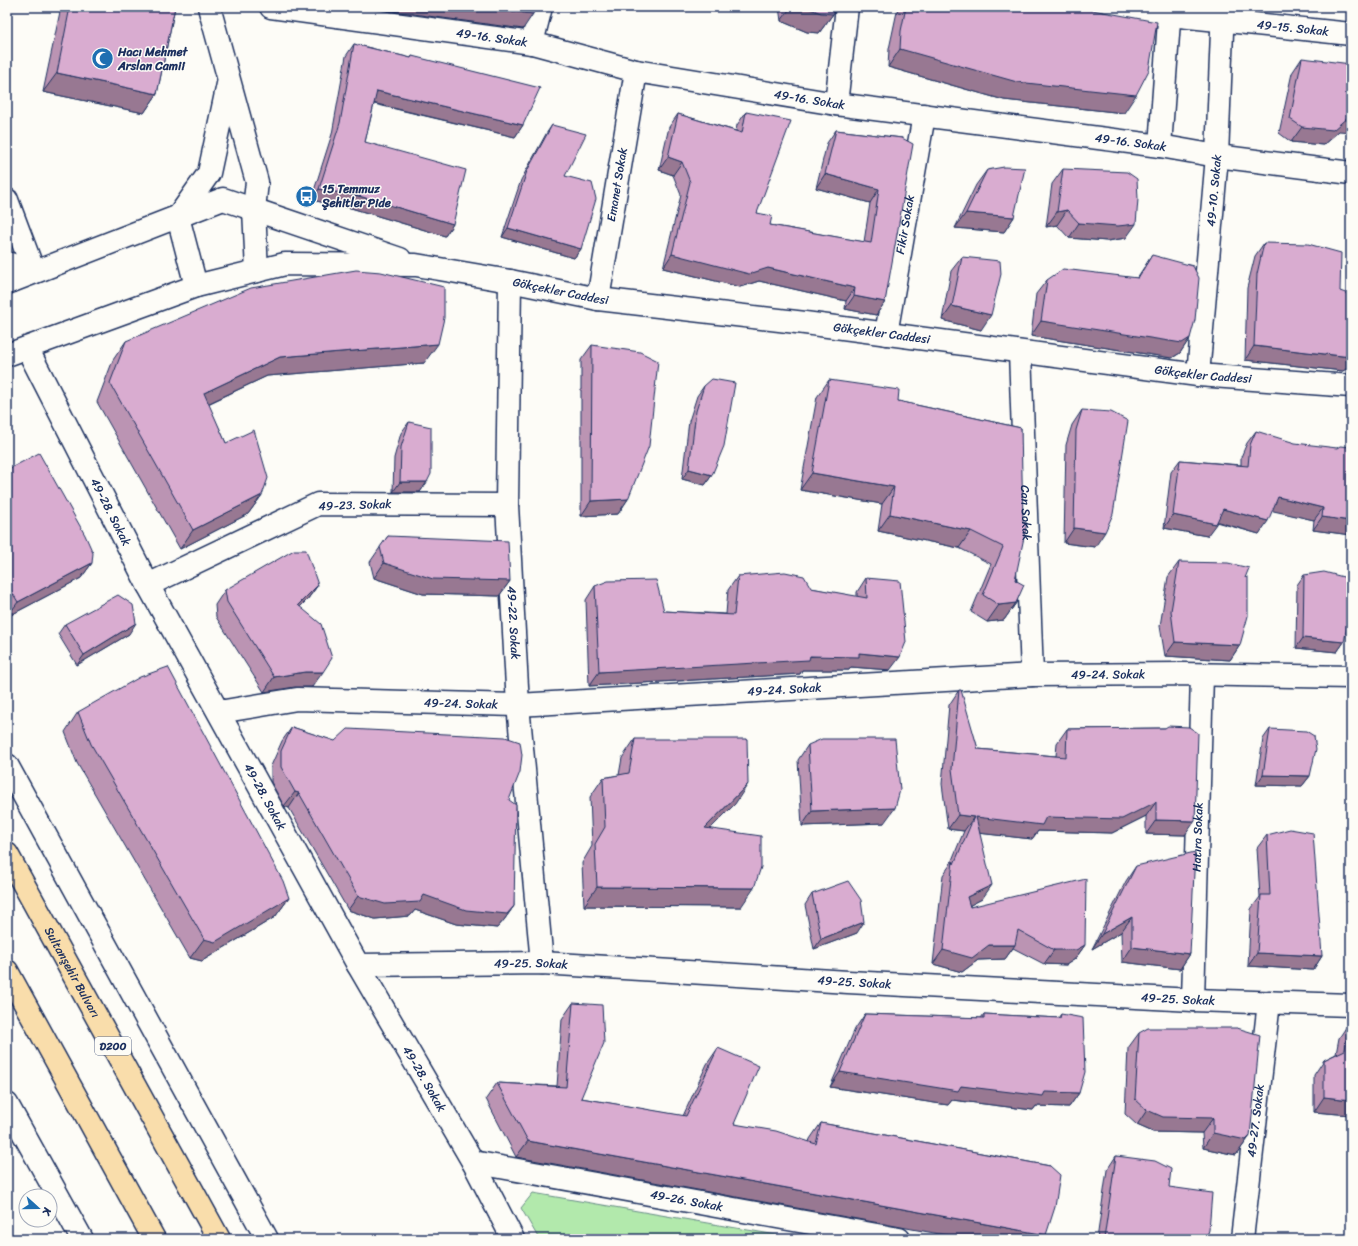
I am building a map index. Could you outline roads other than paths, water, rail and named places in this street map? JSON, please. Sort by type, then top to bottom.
[{"type":"highway","name":"Sultanşehir Bulvarı","points":[[7,854],[218,1239]]},
{"type":"highway","points":[[7,971],[154,1239]]},
{"type":"street","points":[[209,7],[257,182],[254,209],[257,271]]},
{"type":"street","name":"49-16. Sokak","points":[[271,7],[532,43],[636,71],[836,104],[1160,146],[1217,156],[1351,173]]},
{"type":"street","points":[[532,43],[541,7]]},
{"type":"street","points":[[836,104],[847,7]]},
{"type":"street","name":"49-15. Sokak","points":[[1092,7],[1223,13],[1351,34]]},
{"type":"street","points":[[1160,146],[1170,11]]},
{"type":"street","name":"49-10. Sokak","points":[[1198,375],[1217,156],[1223,13]]},
{"type":"street","name":"Emanet Sokak","points":[[598,299],[636,71]]},
{"type":"street","points":[[196,286],[178,217],[209,173],[229,81]]},
{"type":"street","name":"Fikir Sokak","points":[[886,334],[924,115]]},
{"type":"street","points":[[7,283],[223,199],[416,265]]},
{"type":"street","points":[[7,200],[34,272]]},
{"type":"street","points":[[7,263],[34,272]]},
{"type":"street","points":[[17,352],[196,286],[285,264],[416,265]]},
{"type":"street","name":"Gökçekler Caddesi","points":[[416,265],[510,281],[598,299],[886,334],[1198,375],[1351,386]]},
{"type":"street","name":"49-22. Sokak","points":[[510,281],[507,505],[518,705],[542,963]]},
{"type":"street","name":"49-28. Sokak","points":[[17,352],[219,712],[358,965],[473,1162],[513,1239]]},
{"type":"street","name":"Can Sokak","points":[[1020,352],[1032,675]]},
{"type":"street","name":"49-23. Sokak","points":[[148,585],[318,504],[507,505]]},
{"type":"street","name":"49-24. Sokak","points":[[219,712],[297,700],[518,705],[1032,675],[1351,677]]},
{"type":"street","name":"Hatıra Sokak","points":[[1193,1000],[1202,675]]},
{"type":"street","points":[[7,765],[267,1239]]},
{"type":"street","name":"49-25. Sokak","points":[[358,965],[542,963],[840,982],[1193,1000],[1351,1005]]},
{"type":"street","name":"49-27. Sokak","points":[[1242,1239],[1269,1002]]},
{"type":"street","points":[[7,1104],[82,1239]]},
{"type":"street","name":"49-26. Sokak","points":[[473,1162],[899,1239]]},
{"type":"place","name":"Hacı Mehmet Arslan Camii","points":[[103,59]]},
{"type":"place","name":"15 Temmuz Şehitler Pide","points":[[306,196]]}]
